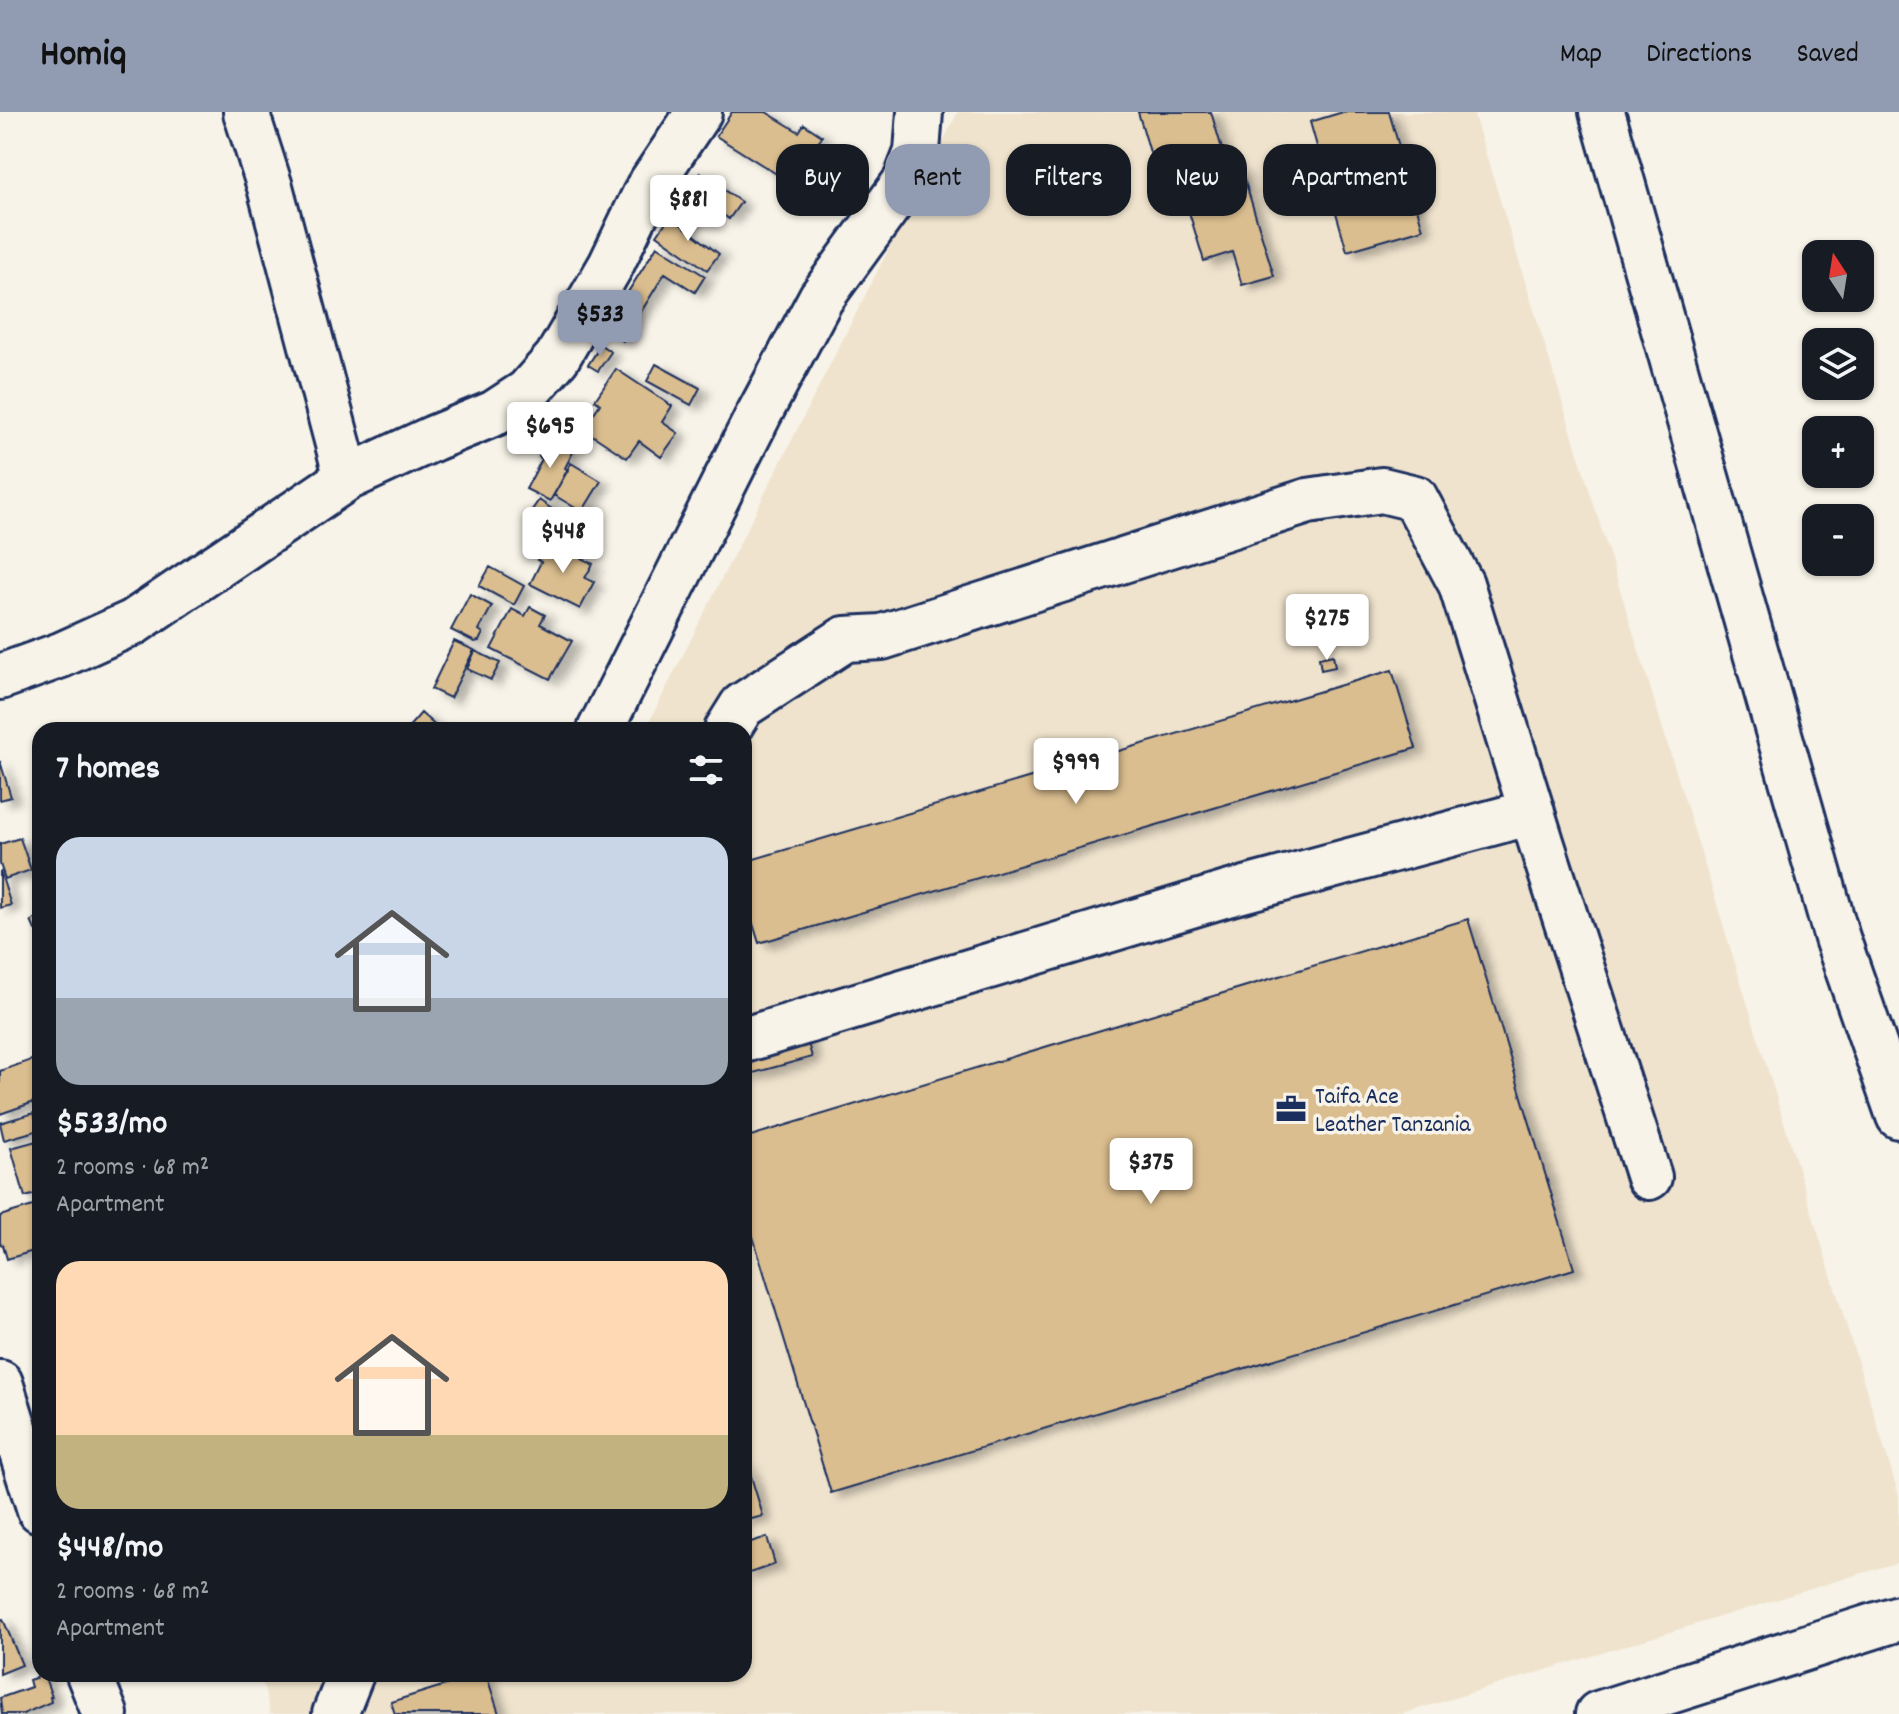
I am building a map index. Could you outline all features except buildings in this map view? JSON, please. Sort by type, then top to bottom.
[{"type":"street","points":[[246,112],[270,187],[347,478]]},
{"type":"street","points":[[0,677],[61,655],[134,622],[347,478],[495,413],[527,392],[557,358],[611,265],[648,188],[699,112]]},
{"type":"street","points":[[604,722],[821,298],[906,181],[917,152],[920,112]]},
{"type":"street","points":[[1602,112],[1837,938],[1899,1116]]},
{"type":"street","points":[[732,722],[742,706],[845,639],[882,637],[1308,501],[1382,490],[1415,498],[1461,584],[1649,1177]]},
{"type":"street","points":[[752,1038],[1227,894],[1532,812]]},
{"type":"street","points":[[0,1383],[32,1485]]},
{"type":"street","points":[[1598,1714],[1899,1618]]},
{"type":"street","points":[[92,1682],[105,1714]]},
{"type":"street","points":[[335,1714],[348,1682]]},
{"type":"shaded area","points":[[958,112],[1473,112],[1899,1496],[1899,1562],[1402,1714],[270,1714],[263,1682],[752,1682],[752,722],[649,722],[905,216],[990,216],[990,144],[942,144]]},
{"type":"place","name":"Taifa Ace Leather Tanzania","points":[[1291,1109]]}]
